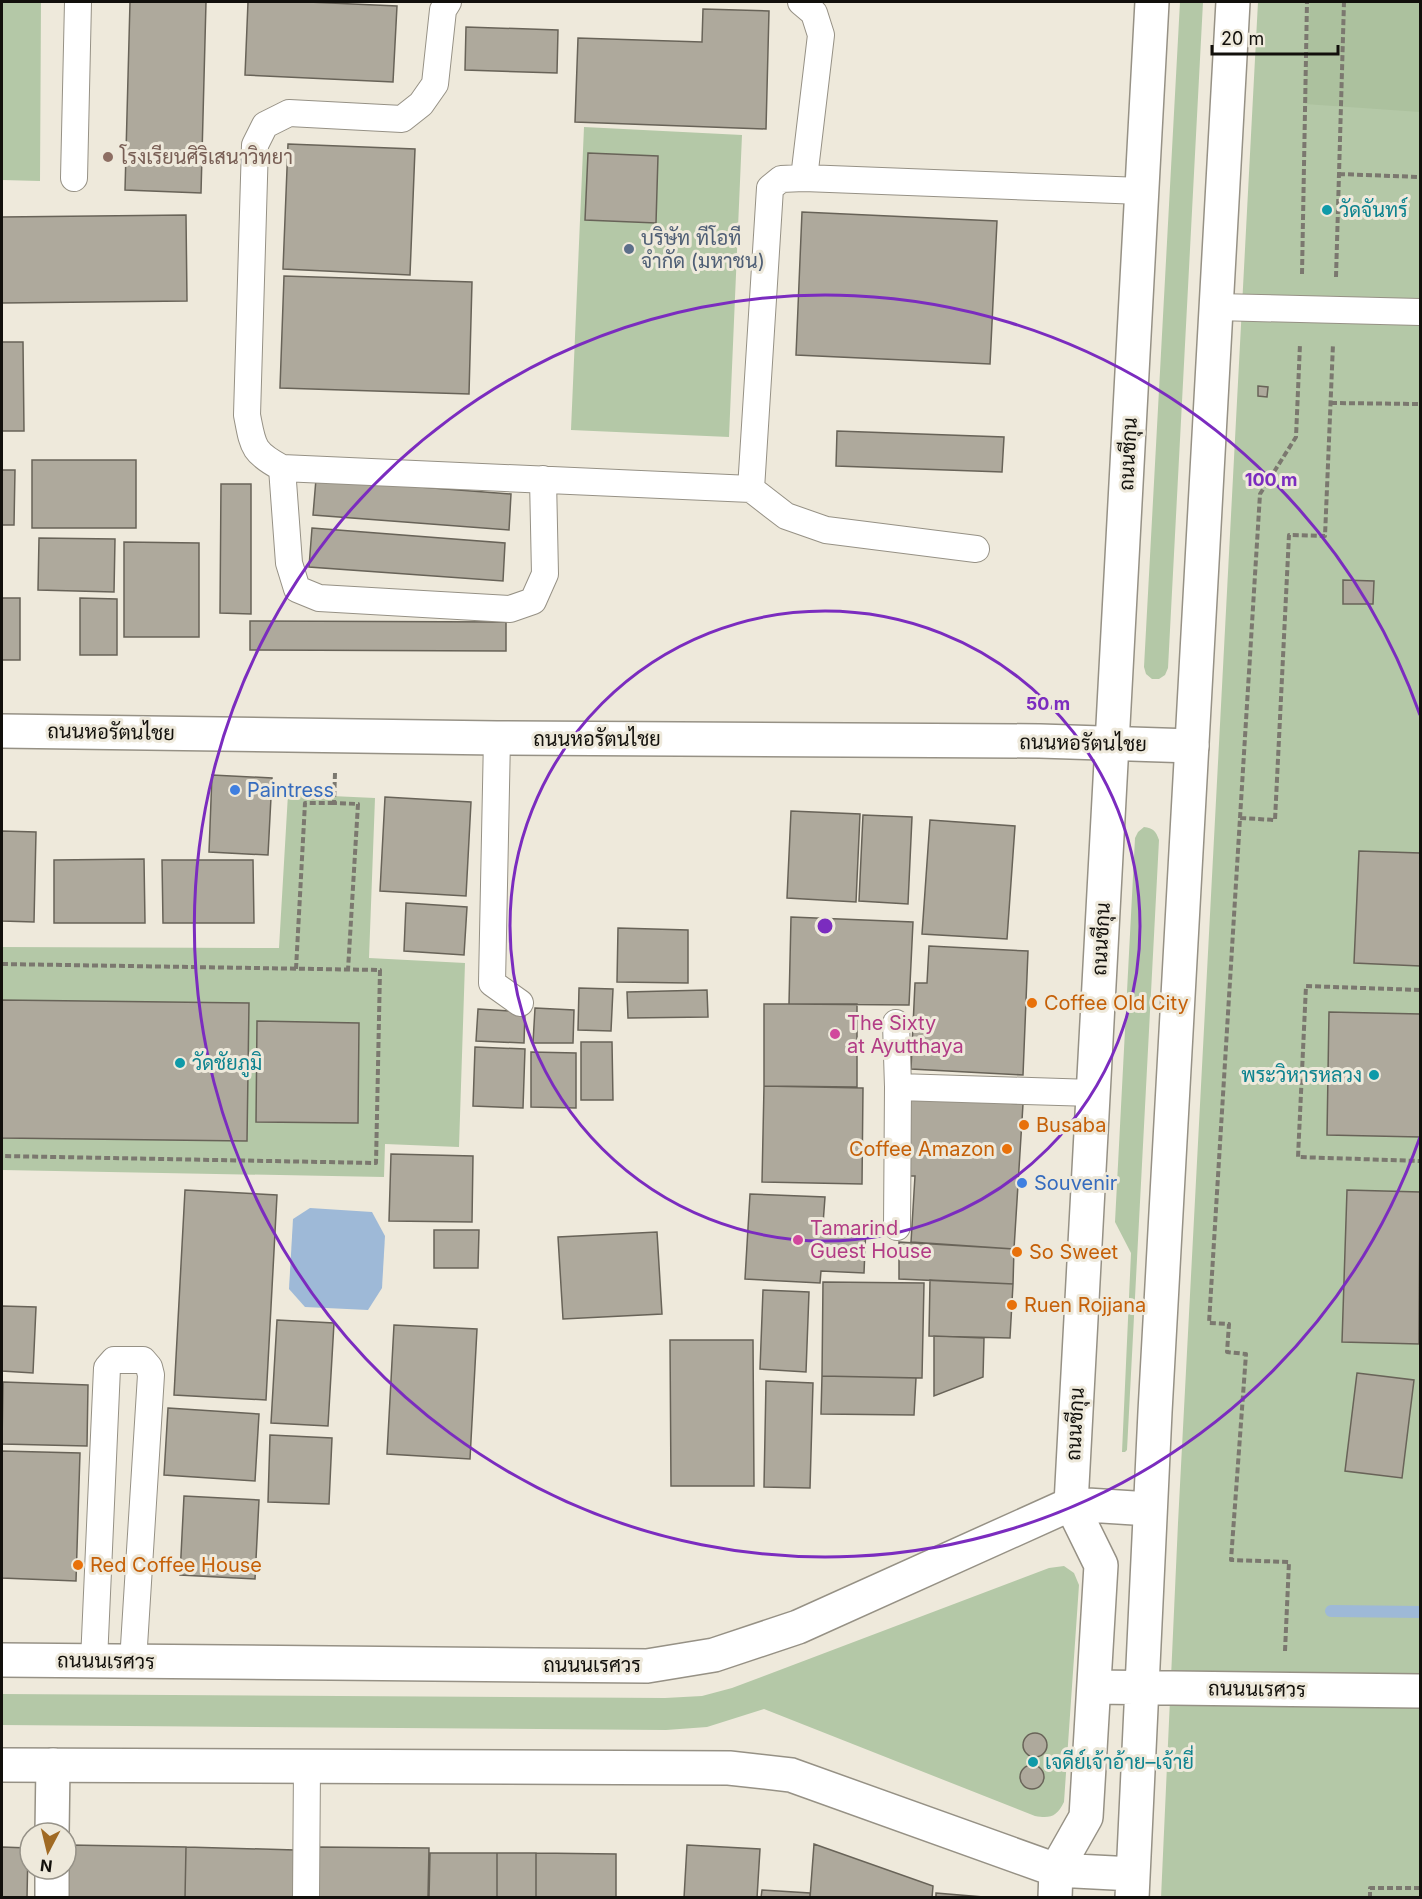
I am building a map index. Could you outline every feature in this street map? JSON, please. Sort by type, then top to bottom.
[{"type":"street","name":"ถนนชีกุน","points":[[1055,1884],[1086,1817],[1101,1565],[1071,1504],[1152,2]]},
{"type":"street","points":[[2,1765],[729,1768],[792,1775],[1055,1884],[1132,1886],[1150,1509],[1233,2]]},
{"type":"street","name":"ถนนหอรัตนไชย","points":[[2,731],[1112,743],[1192,746]]},
{"type":"street","name":"ถนนนเรศวร","points":[[2,1660],[647,1666],[714,1655],[798,1627],[1071,1504],[1150,1509]]},
{"type":"street","name":"ถนนนเรศวร","points":[[1094,1687],[1420,1691]]},
{"type":"street","points":[[52,1821],[53,1765]]},
{"type":"street","points":[[52,1881],[52,1898]]},
{"type":"lane","points":[[74,178],[78,2]]},
{"type":"lane","points":[[448,2],[443,10],[435,84],[421,104],[402,119],[289,113],[265,125],[255,145],[247,415],[253,446],[263,458],[282,468],[751,489],[786,516],[826,530],[976,549]]},
{"type":"lane","points":[[801,2],[814,13],[821,35],[804,178]]},
{"type":"lane","points":[[751,489],[770,188],[781,179],[1142,191]]},
{"type":"lane","points":[[1216,307],[1420,312]]},
{"type":"lane","points":[[282,468],[289,563],[297,589],[319,598],[510,609],[533,601],[545,574],[543,479]]},
{"type":"lane","points":[[496,738],[492,984],[520,1003]]},
{"type":"lane","points":[[896,1023],[897,1227]]},
{"type":"lane","points":[[898,1088],[1093,1093]]},
{"type":"lane","points":[[94,1661],[106,1368],[114,1360],[143,1360],[149,1367],[151,1376],[133,1662]]},
{"type":"lane","points":[[306,1898],[307,1766]]},
{"type":"path","points":[[1284,1690],[1289,1562],[1231,1560],[1246,1354],[1227,1352],[1229,1324],[1209,1323],[1260,494],[1296,437],[1307,2]]},
{"type":"path","points":[[1240,818],[1275,820],[1288,535],[1325,536],[1335,309],[1344,2]]},
{"type":"path","points":[[1339,174],[1420,177]]},
{"type":"path","points":[[1331,403],[1420,404]]},
{"type":"path","points":[[334,803],[337,735]]},
{"type":"path","points":[[296,969],[306,803],[334,803],[358,804],[348,970]]},
{"type":"path","points":[[2,964],[380,970],[376,1163],[2,1156]]},
{"type":"path","points":[[1420,990],[1306,986],[1298,1157],[1420,1161]]},
{"type":"path","points":[[1370,1898],[1370,1888],[1420,1888]]},
{"type":"green space","points":[[2,2],[41,2],[40,181],[2,180]]},
{"type":"green space","points":[[1180,2],[1203,2],[1168,668],[1165,675],[1159,679],[1152,679],[1146,674],[1144,667]]},
{"type":"green space","points":[[1258,2],[1420,2],[1420,1897],[1161,1898],[1178,1523]]},
{"type":"green space","points":[[1310,2],[1420,2],[1420,112],[1305,104]]},
{"type":"green space","points":[[584,127],[742,135],[729,437],[571,430]]},
{"type":"green space","points":[[288,794],[375,798],[369,958],[465,963],[459,1147],[385,1144],[384,1177],[2,1170],[2,947],[279,948]]},
{"type":"green space","points":[[1144,827],[1154,831],[1159,840],[1127,1450],[1122,1452],[1131,1253],[1115,1222],[1135,838]]},
{"type":"green space","points":[[1064,1566],[1074,1573],[1079,1585],[1064,1802],[1059,1811],[1049,1817],[1035,1816],[764,1709],[707,1727],[666,1730],[2,1725],[2,1694],[665,1698],[702,1696],[732,1688],[1049,1568]]},
{"type":"water","points":[[310,1208],[372,1212],[385,1236],[382,1288],[368,1310],[305,1307],[289,1289],[293,1219]]},
{"type":"building","points":[[130,2],[206,2],[201,193],[125,190]]},
{"type":"building","points":[[248,2],[397,6],[393,82],[245,75]]},
{"type":"building","points":[[703,9],[769,11],[766,129],[575,122],[578,38],[702,42]]},
{"type":"building","points":[[466,27],[558,30],[557,73],[465,70]]},
{"type":"building","points":[[288,144],[415,149],[410,275],[283,269]]},
{"type":"building","points":[[588,153],[658,156],[656,223],[585,220]]},
{"type":"building","points":[[802,212],[997,221],[990,364],[796,355]]},
{"type":"building","points":[[186,215],[187,301],[2,303],[2,217]]},
{"type":"building","points":[[284,276],[472,282],[469,394],[280,388]]},
{"type":"building","points":[[2,342],[23,342],[24,431],[2,431]]},
{"type":"building","points":[[1258,386],[1268,387],[1267,397],[1258,396]]},
{"type":"building","points":[[837,431],[1004,437],[1002,472],[836,466]]},
{"type":"building","points":[[32,460],[136,460],[136,528],[32,528]]},
{"type":"building","points":[[2,470],[15,470],[14,525],[2,525]]},
{"type":"building","points":[[316,479],[511,494],[509,530],[313,515]]},
{"type":"building","points":[[221,484],[251,484],[251,614],[220,613]]},
{"type":"building","points":[[312,528],[505,543],[503,581],[309,567]]},
{"type":"building","points":[[39,538],[115,539],[114,592],[38,590]]},
{"type":"building","points":[[124,542],[199,543],[199,637],[124,637]]},
{"type":"building","points":[[1343,580],[1374,581],[1373,604],[1343,604]]},
{"type":"building","points":[[2,598],[20,598],[20,660],[2,660]]},
{"type":"building","points":[[80,598],[117,599],[117,655],[80,655]]},
{"type":"building","points":[[250,621],[506,622],[506,651],[250,650]]},
{"type":"building","points":[[212,775],[272,778],[268,855],[209,852]]},
{"type":"building","points":[[385,797],[471,802],[466,896],[380,891]]},
{"type":"building","points":[[791,811],[860,814],[856,902],[787,898]]},
{"type":"building","points":[[863,815],[912,817],[908,904],[859,901]]},
{"type":"building","points":[[930,820],[1015,826],[1007,939],[922,934]]},
{"type":"building","points":[[2,831],[36,832],[34,922],[2,921]]},
{"type":"building","points":[[1359,851],[1420,853],[1420,966],[1354,963]]},
{"type":"building","points":[[144,859],[145,923],[54,923],[54,860]]},
{"type":"building","points":[[162,860],[253,860],[254,923],[163,923]]},
{"type":"building","points":[[406,903],[467,907],[464,955],[404,951]]},
{"type":"building","points":[[791,917],[913,922],[909,1005],[789,1004]]},
{"type":"building","points":[[618,928],[688,930],[688,983],[617,982]]},
{"type":"building","points":[[929,946],[1028,951],[1023,1075],[911,1069],[915,983],[927,983]]},
{"type":"building","points":[[579,988],[613,989],[611,1031],[578,1030]]},
{"type":"building","points":[[707,990],[708,1017],[628,1018],[627,992]]},
{"type":"building","points":[[2,1000],[249,1003],[247,1141],[2,1138]]},
{"type":"building","points":[[764,1004],[857,1004],[857,1087],[764,1086]]},
{"type":"building","points":[[535,1008],[574,1010],[573,1043],[533,1043]]},
{"type":"building","points":[[478,1009],[525,1012],[524,1043],[476,1041]]},
{"type":"building","name":"พระวิหารหลวง","points":[[1329,1012],[1420,1014],[1420,1137],[1327,1135]]},
{"type":"building","points":[[257,1021],[359,1023],[358,1123],[256,1122]]},
{"type":"building","points":[[581,1042],[612,1042],[613,1100],[581,1100]]},
{"type":"building","points":[[475,1047],[525,1049],[523,1108],[473,1106]]},
{"type":"building","points":[[531,1052],[576,1053],[576,1108],[531,1107]]},
{"type":"building","points":[[764,1086],[863,1088],[862,1184],[762,1182]]},
{"type":"building","points":[[904,1096],[1023,1104],[1014,1249],[911,1242],[915,1176],[900,1176]]},
{"type":"building","points":[[391,1154],[473,1156],[472,1222],[389,1221]]},
{"type":"building","points":[[185,1190],[277,1195],[266,1400],[174,1395]]},
{"type":"building","points":[[1347,1190],[1420,1192],[1419,1344],[1342,1342]]},
{"type":"building","points":[[750,1194],[825,1197],[823,1224],[866,1226],[864,1273],[821,1271],[820,1283],[745,1279]]},
{"type":"building","points":[[434,1230],[479,1230],[478,1268],[434,1268]]},
{"type":"building","points":[[657,1232],[662,1314],[563,1319],[558,1237]]},
{"type":"building","points":[[899,1242],[1014,1249],[1013,1284],[899,1279]]},
{"type":"building","points":[[930,1280],[1013,1284],[1010,1338],[929,1336]]},
{"type":"building","points":[[823,1282],[924,1283],[922,1378],[822,1376]]},
{"type":"building","points":[[763,1290],[809,1292],[806,1372],[760,1369]]},
{"type":"building","points":[[2,1306],[36,1307],[33,1373],[2,1371]]},
{"type":"building","points":[[277,1320],[334,1323],[328,1426],[271,1423]]},
{"type":"building","points":[[394,1325],[477,1329],[470,1459],[387,1454]]},
{"type":"building","points":[[934,1336],[984,1338],[983,1377],[934,1396]]},
{"type":"building","points":[[670,1340],[753,1340],[754,1486],[671,1486]]},
{"type":"building","points":[[1357,1373],[1414,1380],[1402,1478],[1345,1471]]},
{"type":"building","points":[[822,1376],[916,1378],[914,1415],[821,1414]]},
{"type":"building","points":[[766,1381],[813,1383],[810,1488],[764,1487]]},
{"type":"building","points":[[3,1382],[88,1385],[87,1446],[2,1444]]},
{"type":"building","points":[[168,1408],[259,1414],[255,1481],[164,1475]]},
{"type":"building","points":[[270,1435],[332,1438],[329,1504],[268,1502]]},
{"type":"building","points":[[2,1451],[80,1453],[76,1581],[2,1578]]},
{"type":"building","points":[[184,1496],[259,1500],[255,1579],[180,1575]]},
{"type":"building","points":[[1035,1733],[1044,1736],[1047,1745],[1044,1754],[1035,1757],[1026,1754],[1023,1745],[1026,1736]]},
{"type":"building","points":[[1032,1765],[1041,1768],[1044,1777],[1041,1786],[1032,1789],[1023,1786],[1020,1777],[1023,1768]]},
{"type":"building","points":[[814,1844],[933,1886],[932,1898],[810,1898]]},
{"type":"building","points":[[78,1845],[186,1847],[185,1898],[69,1898],[69,1881],[78,1881]]},
{"type":"building","points":[[687,1845],[760,1849],[757,1898],[684,1898]]},
{"type":"building","points":[[2,1847],[18,1848],[18,1881],[27,1881],[27,1898],[2,1898]]},
{"type":"building","points":[[186,1847],[295,1850],[294,1898],[185,1898]]},
{"type":"building","points":[[316,1847],[429,1848],[428,1898],[315,1898]]},
{"type":"building","points":[[430,1853],[497,1853],[497,1898],[429,1898]]},
{"type":"building","points":[[497,1853],[536,1853],[536,1898],[497,1898]]},
{"type":"building","points":[[536,1853],[616,1854],[616,1898],[536,1898]]},
{"type":"building","points":[[762,1890],[810,1893],[810,1898],[761,1898]]},
{"type":"building","points":[[936,1893],[983,1897],[983,1898],[936,1898]]},
{"type":"waterway","points":[[1331,1611],[1420,1612]]},
{"type":"place","name":"โรงเรียนศิริเสนาวิทยา","points":[[108,157]]},
{"type":"place","name":"วัดจันทร์","points":[[1327,210]]},
{"type":"place","name":"บริษัท ทีโอที จำกัด (มหาชน)","points":[[629,249]]},
{"type":"place","name":"Paintress","points":[[235,790]]},
{"type":"place","name":"Coffee Old City","points":[[1032,1003]]},
{"type":"place","name":"The Sixty at Ayutthaya","points":[[835,1034]]},
{"type":"place","name":"วัดชัยภูมิ","points":[[180,1063]]},
{"type":"place","name":"พระวิหารหลวง","points":[[1374,1075]]},
{"type":"place","name":"Busaba","points":[[1024,1125]]},
{"type":"place","name":"Coffee Amazon","points":[[1007,1149]]},
{"type":"place","name":"Souvenir","points":[[1022,1183]]},
{"type":"place","name":"Tamarind Guest House","points":[[798,1240]]},
{"type":"place","name":"So Sweet","points":[[1017,1252]]},
{"type":"place","name":"Ruen Rojjana","points":[[1012,1305]]},
{"type":"place","name":"Red Coffee House","points":[[78,1565]]},
{"type":"place","name":"เจดีย์เจ้าอ้าย–เจ้ายี่","points":[[1033,1762]]}]
